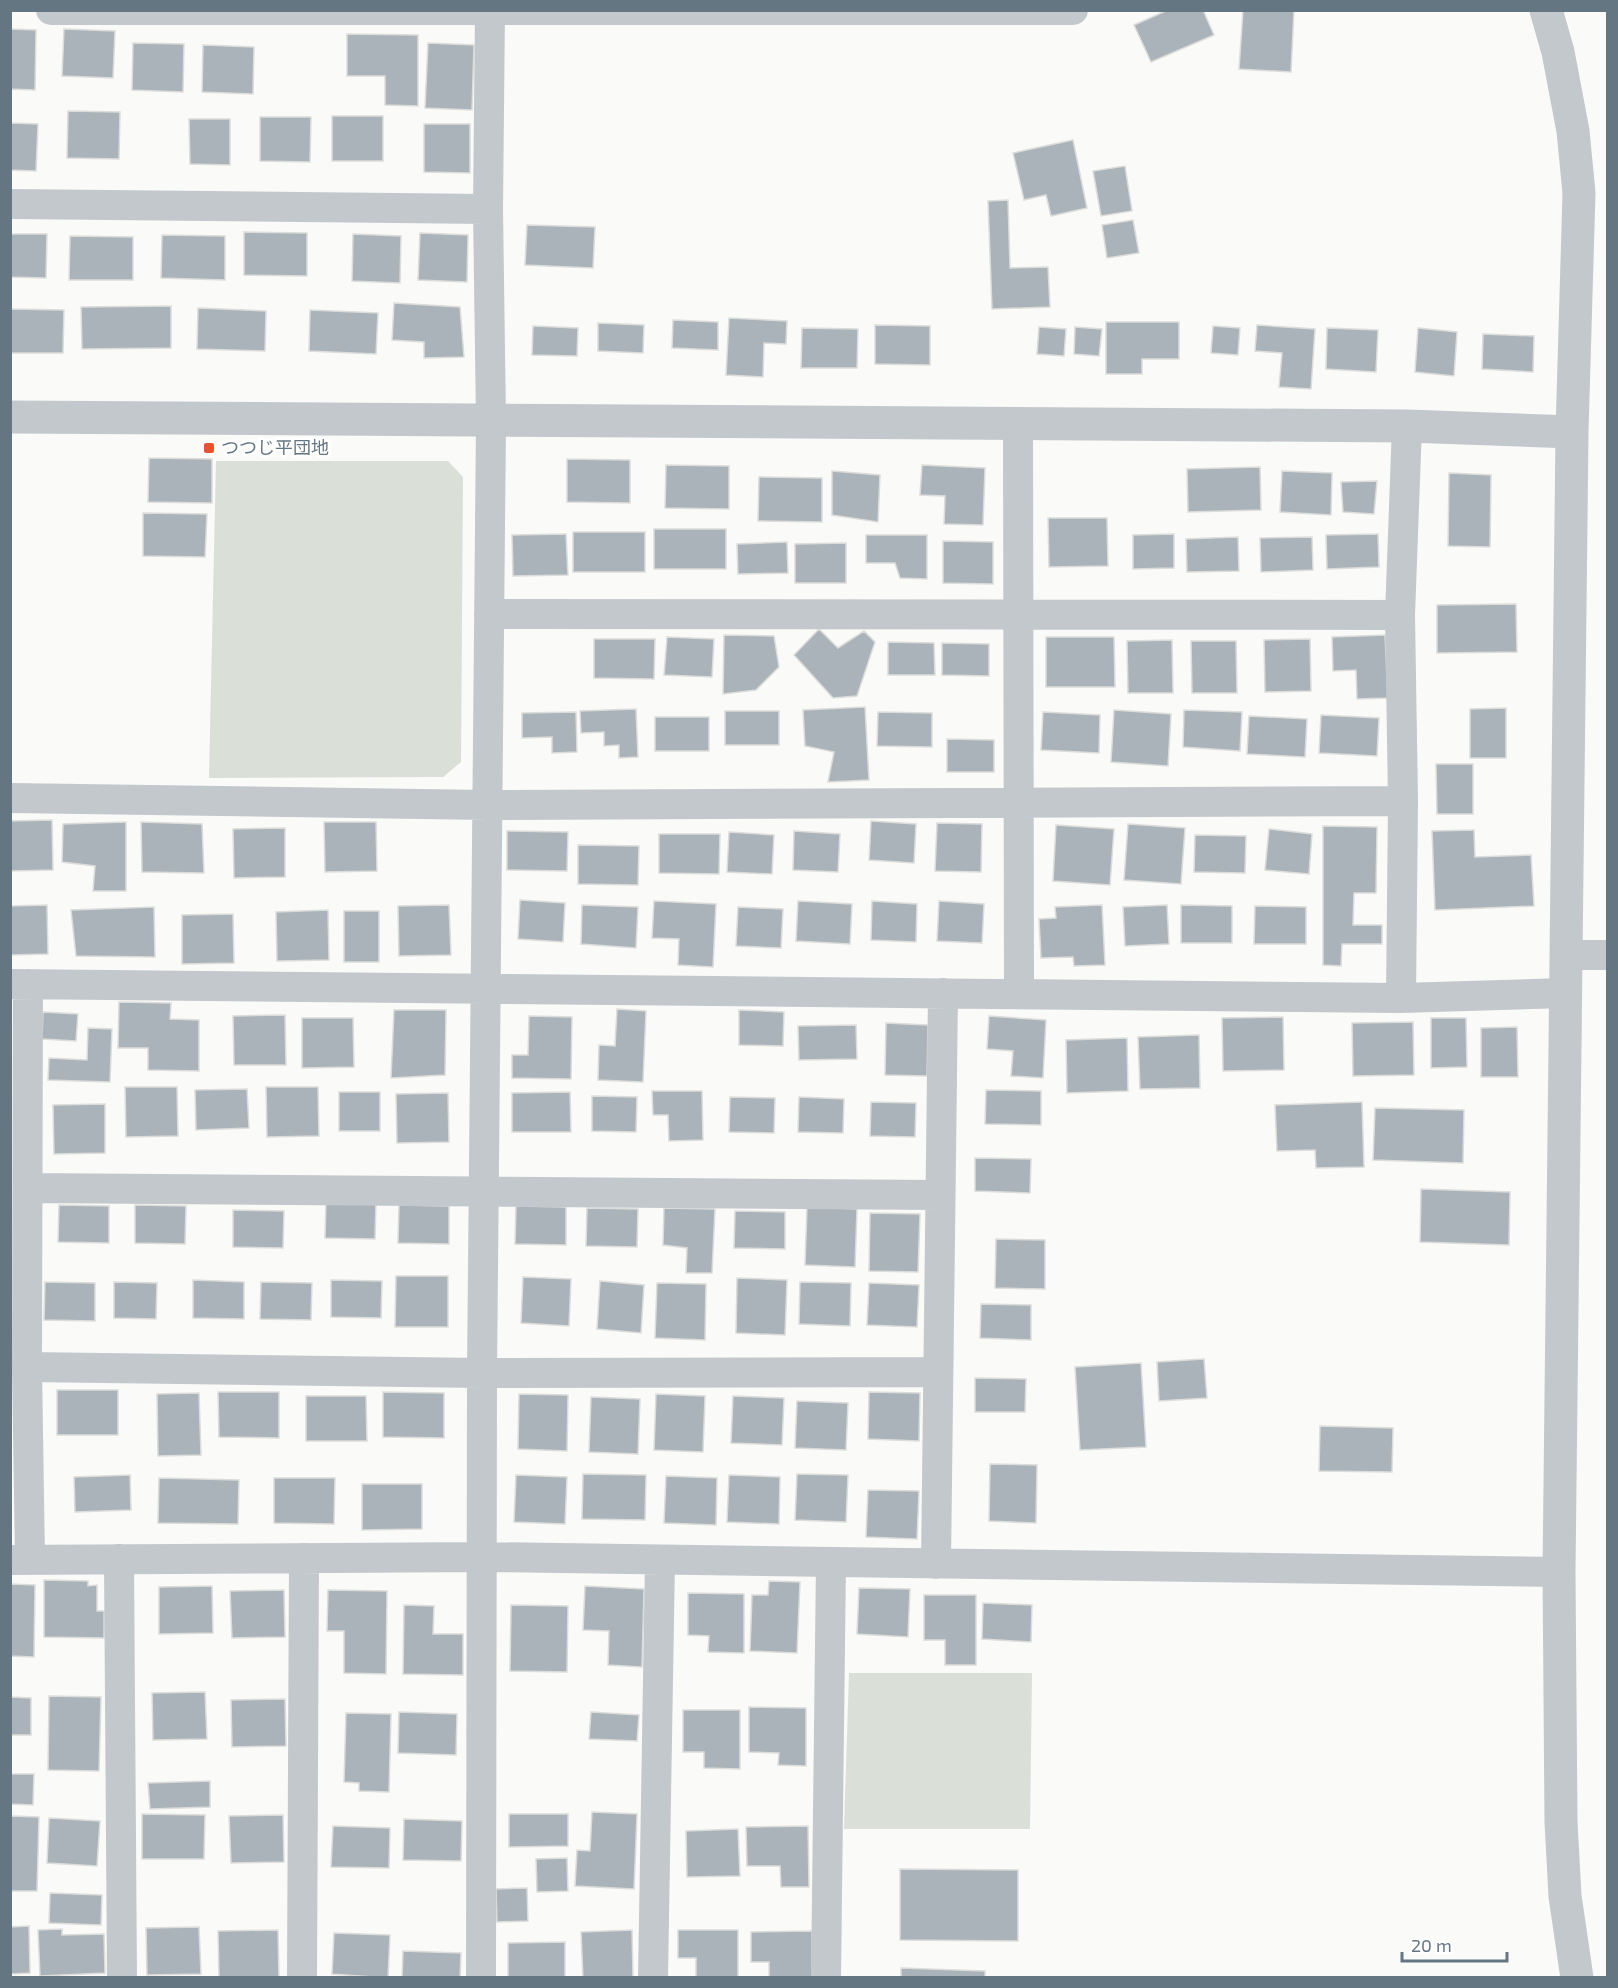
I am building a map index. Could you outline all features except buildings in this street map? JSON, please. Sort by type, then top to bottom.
[{"type":"street","points":[[51,10],[1073,10]]},
{"type":"street","points":[[1546,10],[1558,52],[1571,120],[1594,194],[1572,432],[1559,1572],[1561,1822],[1565,1896],[1577,1977]]},
{"type":"street","points":[[481,1977],[482,1373],[486,1191],[491,421],[488,209],[490,11]]},
{"type":"street","points":[[10,204],[488,209]]},
{"type":"street","points":[[10,417],[1407,426],[1572,432]]},
{"type":"street","points":[[1018,424],[1019,993]]},
{"type":"street","points":[[1401,998],[1403,801],[1400,615],[1407,426]]},
{"type":"street","points":[[489,614],[1400,615]]},
{"type":"street","points":[[10,798],[488,805],[1403,801]]},
{"type":"street","points":[[1565,955],[1608,955]]},
{"type":"street","points":[[1559,1572],[483,1557],[20,1560],[27,1367],[28,1188],[19,984],[1401,998],[1565,993]]},
{"type":"street","points":[[936,1564],[943,993]]},
{"type":"street","points":[[28,1188],[940,1195]]},
{"type":"street","points":[[27,1367],[482,1373],[937,1372]]},
{"type":"street","points":[[302,1977],[304,1558]]},
{"type":"street","points":[[119,1559],[122,1977]]},
{"type":"street","points":[[653,1977],[660,1560]]},
{"type":"street","points":[[826,1977],[831,1562]]},
{"type":"shaded area","points":[[216,461],[448,461],[463,477],[461,762],[443,777],[209,778]]},
{"type":"shaded area","points":[[849,1673],[1032,1673],[1030,1829],[844,1829]]},
{"type":"place","name":"つつじ平団地","points":[[209,448]]}]
